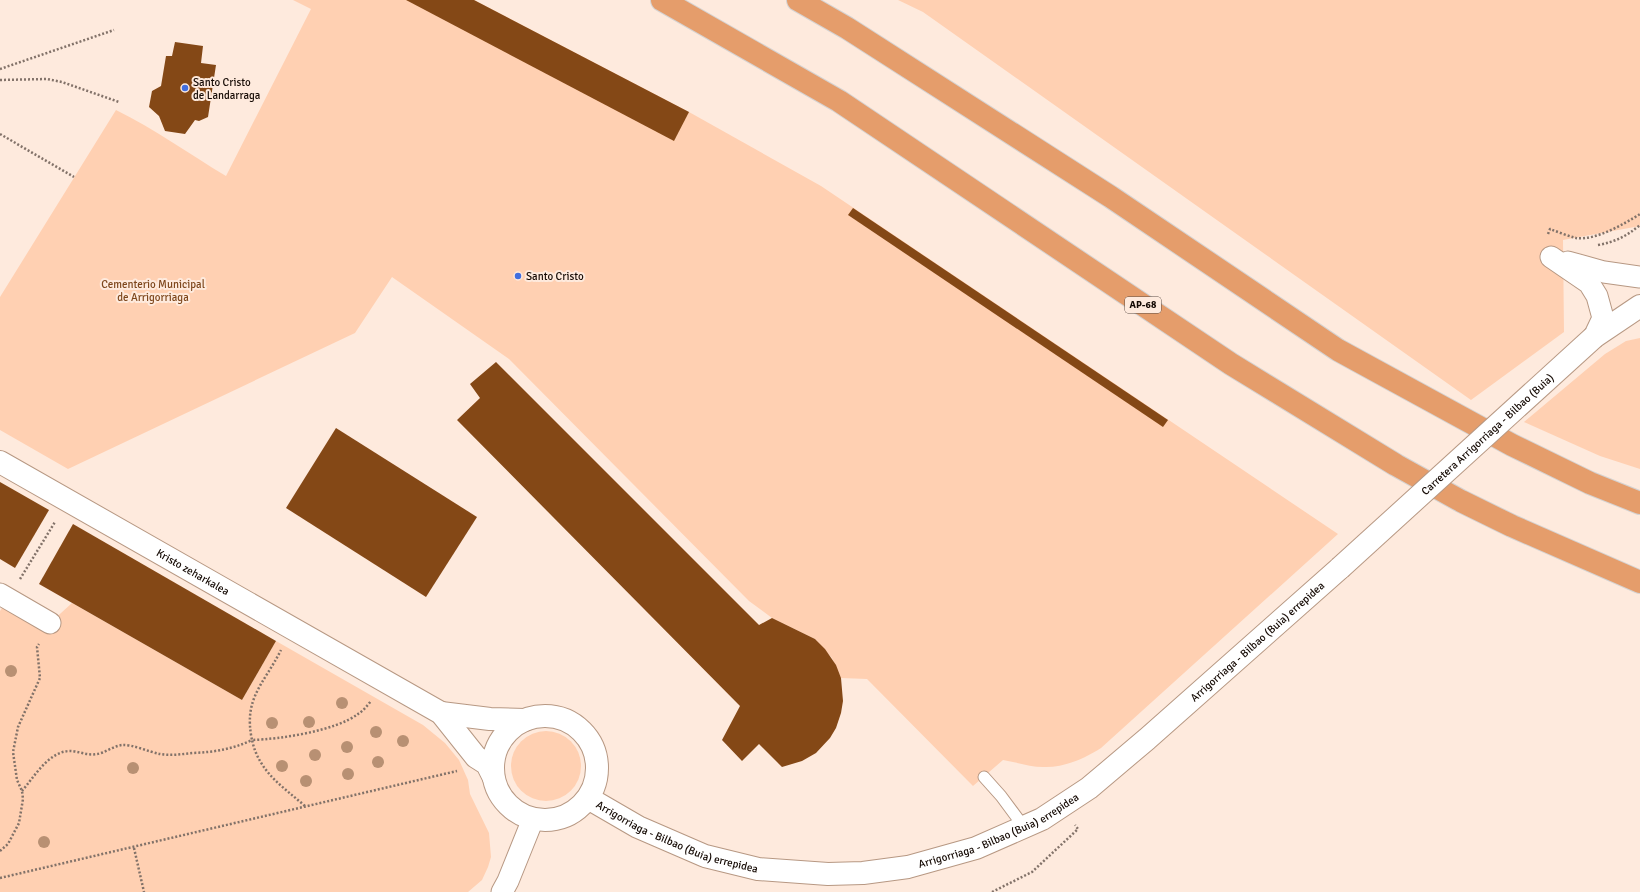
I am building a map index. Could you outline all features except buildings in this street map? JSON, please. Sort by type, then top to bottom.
[{"type":"highway","name":"AP-68","points":[[662,0],[839,101],[968,186],[1231,364],[1396,465],[1461,501],[1512,526],[1640,582]]},
{"type":"highway","points":[[798,0],[847,28],[1111,197],[1338,350],[1512,445],[1590,483],[1640,503]]},
{"type":"street","points":[[1546,250],[1604,272],[1640,277]]},
{"type":"street","points":[[1546,250],[1590,283],[1603,318],[1594,337]]},
{"type":"street","name":"Carretera Arrigorriaga - Bilbao (Buia)","points":[[1340,568],[1594,337],[1640,306]]},
{"type":"street","name":"Kristo zeharkalea","points":[[0,462],[441,713]]},
{"type":"street","name":"Arrigorriaga - Bilbao (Buia) errepidea","points":[[588,798],[638,826],[705,856],[758,869],[828,874],[864,873],[908,867],[976,848],[1042,819],[1089,788],[1147,739],[1340,568]]},
{"type":"street","points":[[4,597],[50,624]]},
{"type":"street","points":[[441,713],[490,719],[525,720],[544,716],[565,720],[574,725],[589,739],[596,758],[596,779],[588,798],[573,812],[564,817],[543,820],[533,819],[518,813],[507,804],[498,791],[490,770],[476,757],[441,713]]},
{"type":"street","points":[[490,770],[493,765],[499,742],[515,725],[525,720]]},
{"type":"street","points":[[502,892],[508,881],[533,819]]},
{"type":"lane","points":[[984,777],[1024,826]]},
{"type":"path","points":[[0,69],[114,30]]},
{"type":"path","points":[[0,80],[47,79],[62,82],[118,102]]},
{"type":"path","points":[[0,134],[74,177]]},
{"type":"path","points":[[1546,250],[1550,230],[1576,238],[1592,238],[1631,220],[1640,214]]},
{"type":"path","points":[[1593,246],[1616,240],[1629,234],[1640,225]]},
{"type":"path","points":[[4,597],[68,501]]},
{"type":"path","points":[[0,852],[8,844],[19,823],[23,799],[22,791],[17,780],[12,752],[23,713],[40,678],[37,647],[50,624]]},
{"type":"path","points":[[292,628],[279,654],[259,686],[249,715],[249,722],[252,740],[258,758],[264,769],[306,806]]},
{"type":"path","points":[[22,791],[49,760],[66,751],[96,755],[121,745],[130,745],[148,751],[168,755],[214,752],[241,746],[252,740],[274,739],[300,734],[346,721],[359,714],[371,702],[386,682]]},
{"type":"path","points":[[0,878],[134,848],[306,806],[490,770]]},
{"type":"path","points":[[992,892],[1032,872],[1078,830],[1062,805]]},
{"type":"path","points":[[134,848],[144,892]]},
{"type":"green space","name":"Cementerio Municipal de Arrigorriaga","points":[[293,0],[474,0],[689,112],[821,186],[1338,534],[1101,748],[1088,756],[1066,764],[1051,767],[1038,767],[1003,760],[973,786],[867,679],[841,678],[832,658],[815,639],[772,618],[749,601],[509,359],[392,277],[355,333],[68,469],[0,430],[0,297],[116,110],[158,133],[226,176],[311,9]]},
{"type":"green space","points":[[898,0],[1640,0],[1640,226],[1563,240],[1564,332],[1471,400],[923,12]]},
{"type":"green space","points":[[1640,338],[1640,469],[1600,456],[1524,422],[1605,354],[1626,341]]},
{"type":"green space","points":[[8,599],[50,623],[72,603],[242,700],[276,641],[423,725],[445,743],[459,760],[468,780],[470,794],[489,833],[491,857],[482,880],[468,892],[0,892],[0,611]]},
{"type":"green space","points":[[546,731],[559,734],[571,741],[578,753],[581,766],[578,779],[571,791],[559,798],[546,801],[533,798],[521,791],[514,779],[511,766],[514,753],[521,741],[533,734]]},
{"type":"place","name":"Santo Cristo de Landarraga","points":[[185,88]]},
{"type":"place","name":"Santo Cristo","points":[[518,276]]}]
